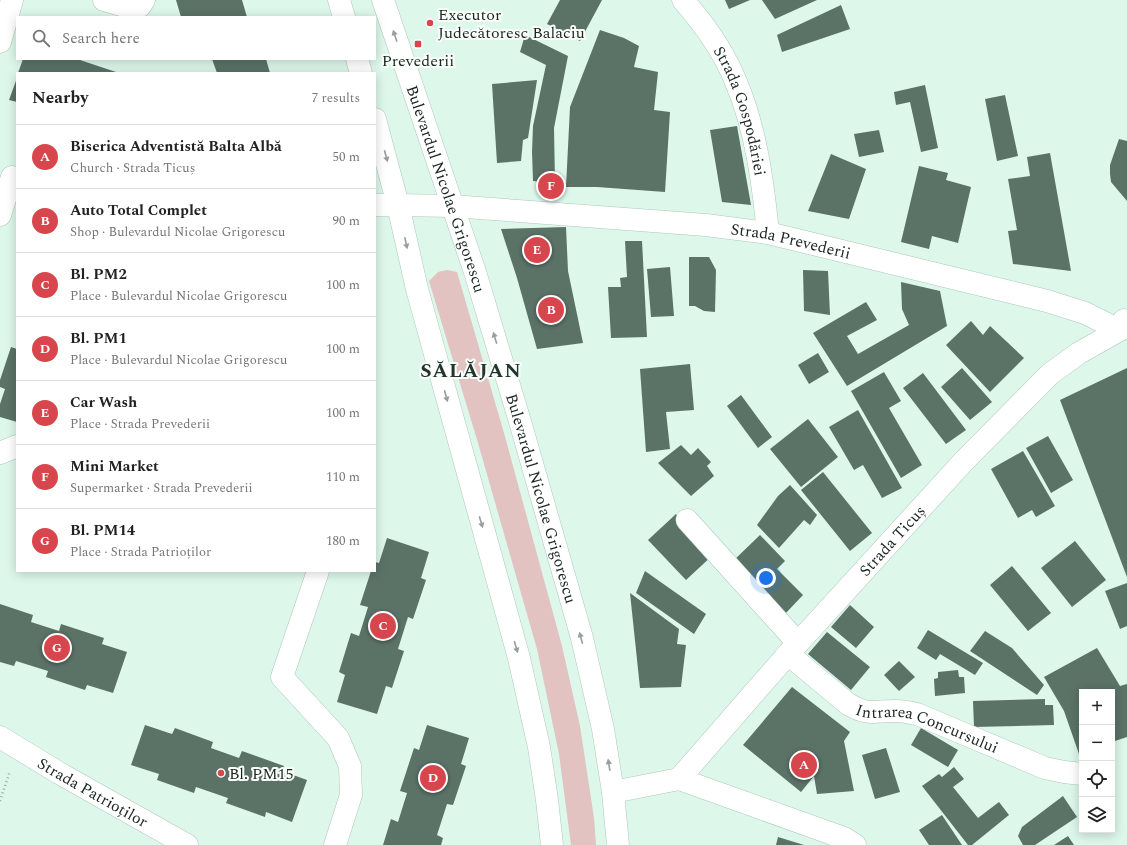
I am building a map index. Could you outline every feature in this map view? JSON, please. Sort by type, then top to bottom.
[{"type":"street","points":[[0,42],[12,0]]},
{"type":"street","points":[[104,0],[128,7],[140,6],[144,0]]},
{"type":"street","points":[[339,0],[344,16]]},
{"type":"street","name":"Bulevardul Nicolae Grigorescu","points":[[383,0],[475,272],[521,425],[582,638],[603,730],[613,792],[618,845]]},
{"type":"street","name":"Strada Gospodăriei","points":[[683,0],[718,48],[736,81],[750,122],[755,144],[765,203],[768,234]]},
{"type":"street","points":[[357,60],[361,72]]},
{"type":"street","points":[[376,123],[398,205],[417,288],[519,658],[539,747],[552,845]]},
{"type":"street","points":[[0,215],[10,176]]},
{"type":"street","points":[[376,205],[398,205]]},
{"type":"street","name":"Strada Prevederii","points":[[398,205],[452,206],[706,225],[768,234],[1054,303],[1085,314],[1124,323]]},
{"type":"street","name":"Strada Ticuș","points":[[679,779],[793,648],[964,461],[1050,374],[1124,323]]},
{"type":"street","points":[[0,453],[16,446]]},
{"type":"street","name":"Intrarea Concursului","points":[[687,520],[793,648],[848,704],[859,710],[869,712],[898,711],[917,714],[1045,768],[1079,774]]},
{"type":"street","points":[[318,572],[282,678],[338,738],[350,766],[351,795],[335,845]]},
{"type":"street","name":"Strada Patrioților","points":[[9,743],[58,773],[187,845]]},
{"type":"street","points":[[613,792],[679,779],[847,843]]},
{"type":"path","points":[[0,801],[9,743]]},
{"type":"shaded area","points":[[447,270],[457,272],[504,433],[562,646],[580,726],[594,818],[596,845],[571,845],[559,754],[537,649],[478,443],[429,281],[438,272]]},
{"type":"building","points":[[176,0],[242,0],[247,16],[181,16]]},
{"type":"building","points":[[560,0],[602,0],[580,41],[547,24]]},
{"type":"building","points":[[725,0],[750,0],[729,9]]},
{"type":"building","points":[[762,0],[817,0],[775,19]]},
{"type":"building","points":[[841,5],[850,29],[782,52],[777,35]]},
{"type":"building","points":[[600,30],[624,38],[639,46],[634,67],[658,72],[654,110],[670,112],[665,192],[597,187],[566,187],[570,107]]},
{"type":"building","points":[[525,35],[568,56],[554,128],[555,183],[533,181],[533,126],[546,65],[520,52]]},
{"type":"building","points":[[23,60],[80,60],[116,72],[18,72]]},
{"type":"building","points":[[212,60],[266,60],[270,72],[217,72]]},
{"type":"building","points":[[537,80],[528,138],[523,140],[521,161],[497,163],[492,84]]},
{"type":"building","points":[[16,81],[16,102],[9,100]]},
{"type":"building","points":[[925,85],[938,148],[921,152],[910,102],[896,105],[894,92]]},
{"type":"building","points":[[1005,95],[1018,156],[997,161],[985,99]]},
{"type":"building","points":[[737,126],[751,205],[722,202],[710,130]]},
{"type":"building","points":[[879,130],[884,152],[859,157],[854,134]]},
{"type":"building","points":[[1119,139],[1127,141],[1127,201],[1111,182],[1110,165]]},
{"type":"building","points":[[1050,153],[1071,271],[1013,264],[1008,231],[1017,230],[1008,179],[1030,176],[1027,157]]},
{"type":"building","points":[[831,154],[866,169],[849,219],[808,211]]},
{"type":"building","points":[[919,166],[948,173],[946,180],[971,187],[958,243],[932,236],[929,249],[901,242]]},
{"type":"building","points":[[566,227],[568,271],[583,343],[537,349],[517,278],[501,229]]},
{"type":"building","points":[[625,241],[642,241],[647,337],[611,338],[608,287],[621,287],[620,278],[627,277]]},
{"type":"building","points":[[689,257],[709,257],[716,270],[715,312],[704,311],[695,306],[689,306]]},
{"type":"building","points":[[670,267],[674,316],[651,317],[647,269]]},
{"type":"building","points":[[803,270],[828,271],[830,315],[804,311]]},
{"type":"building","points":[[901,282],[940,291],[947,326],[847,386],[813,333],[866,302],[877,320],[847,336],[858,354],[909,325],[902,309]]},
{"type":"building","points":[[971,321],[983,335],[990,326],[1024,358],[990,392],[946,345]]},
{"type":"building","points":[[11,347],[16,349],[16,422],[0,417],[0,404],[5,389],[0,387],[0,380]]},
{"type":"building","points":[[818,353],[829,372],[809,384],[798,365]]},
{"type":"building","points":[[690,364],[694,410],[666,412],[670,449],[646,452],[640,369]]},
{"type":"building","points":[[962,368],[992,402],[970,420],[941,387]]},
{"type":"building","points":[[1127,368],[1127,577],[1060,400]]},
{"type":"building","points":[[884,372],[901,401],[889,408],[922,465],[901,478],[851,391]]},
{"type":"building","points":[[923,373],[966,430],[946,444],[903,388]]},
{"type":"building","points":[[741,395],[772,437],[758,448],[727,406]]},
{"type":"building","points":[[858,410],[902,488],[882,498],[863,465],[854,470],[829,427]]},
{"type":"building","points":[[808,419],[838,457],[801,487],[770,449]]},
{"type":"building","points":[[1048,436],[1073,480],[1051,493],[1026,448]]},
{"type":"building","points":[[681,445],[691,455],[698,448],[711,462],[707,466],[714,476],[691,496],[658,463]]},
{"type":"building","points":[[1023,451],[1055,506],[1036,517],[1032,510],[1018,518],[991,469]]},
{"type":"building","points":[[823,472],[872,533],[850,551],[801,490]]},
{"type":"building","points":[[790,485],[817,515],[810,525],[804,520],[779,548],[757,525],[778,496]]},
{"type":"building","points":[[676,514],[714,554],[686,580],[648,540]]},
{"type":"building","points":[[760,535],[785,561],[777,569],[803,595],[784,615],[732,562]]},
{"type":"building","points":[[387,538],[429,552],[421,578],[426,580],[413,619],[408,617],[398,649],[404,651],[392,688],[386,686],[377,714],[337,702],[345,675],[339,672],[351,633],[359,636],[368,607],[360,605],[371,572],[376,572],[376,562],[379,563]]},
{"type":"building","points":[[1075,541],[1106,580],[1072,607],[1041,568]]},
{"type":"building","points":[[1012,566],[1051,613],[1028,631],[990,585]]},
{"type":"building","points":[[645,571],[706,614],[694,634],[636,593]]},
{"type":"building","points":[[1127,583],[1127,626],[1120,629],[1105,591]]},
{"type":"building","points":[[630,593],[679,629],[677,644],[686,645],[681,687],[640,688]]},
{"type":"building","points":[[0,604],[33,615],[31,622],[59,631],[61,624],[104,638],[102,644],[127,652],[113,693],[87,685],[85,690],[46,677],[48,671],[16,661],[14,666],[0,662]]},
{"type":"building","points":[[850,605],[874,627],[856,648],[831,627]]},
{"type":"building","points":[[928,630],[983,663],[975,675],[940,654],[936,660],[917,648]]},
{"type":"building","points":[[985,631],[1012,648],[1044,685],[1037,695],[970,651]]},
{"type":"building","points":[[827,632],[870,667],[851,690],[808,654]]},
{"type":"building","points":[[1097,648],[1120,686],[1127,684],[1127,737],[1115,741],[1115,689],[1079,689],[1079,754],[1064,711],[1044,677]]},
{"type":"building","points":[[899,661],[915,677],[899,691],[884,675]]},
{"type":"building","points":[[958,670],[959,677],[964,677],[965,693],[935,696],[934,679],[938,678],[938,672]]},
{"type":"building","points":[[792,687],[850,732],[844,741],[854,791],[817,794],[814,776],[801,792],[743,745]]},
{"type":"building","points":[[1045,699],[1045,705],[1053,705],[1054,725],[974,727],[973,701]]},
{"type":"building","name":"Bl. PM15","points":[[145,725],[172,734],[175,728],[213,742],[211,748],[239,758],[242,751],[284,766],[282,771],[307,780],[292,822],[266,812],[265,817],[226,803],[228,798],[196,787],[194,793],[157,780],[159,774],[131,765]]},
{"type":"building","points":[[427,725],[469,738],[461,764],[466,766],[453,805],[447,804],[437,835],[443,838],[441,845],[383,845],[391,819],[398,822],[407,793],[400,791],[414,748],[419,750]]},
{"type":"building","points":[[921,728],[958,750],[948,767],[911,745]]},
{"type":"building","points":[[886,748],[900,792],[875,799],[862,755]]},
{"type":"building","points":[[954,767],[964,779],[953,787],[978,818],[999,802],[1009,815],[972,845],[968,845],[922,786],[939,774],[942,777]]},
{"type":"building","points":[[1063,796],[1077,817],[1035,845],[1023,845],[1018,836],[1022,827]]},
{"type":"building","points":[[942,815],[962,845],[929,845],[919,830]]},
{"type":"building","points":[[1068,836],[1074,845],[1054,845]]},
{"type":"building","points":[[778,837],[804,845],[776,845]]},
{"type":"place","name":"Executor Judecătoresc Balaciu","points":[[430,23]]},
{"type":"place","name":"Prevederii","points":[[418,44]]},
{"type":"place","name":"Mini Market","points":[[551,186]]},
{"type":"place","name":"Car Wash","points":[[537,250]]},
{"type":"place","name":"Auto Total Complet","points":[[551,310]]},
{"type":"place","name":"Bl. PM2","points":[[383,626]]},
{"type":"place","name":"Bl. PM14","points":[[57,648]]},
{"type":"place","name":"Biserica Adventistă Balta Albă","points":[[804,765]]},
{"type":"place","name":"Bl. PM15","points":[[221,773]]},
{"type":"place","name":"Bl. PM1","points":[[433,778]]},
{"type":"district","name":"SĂLĂJAN","points":[[471,370]]}]
